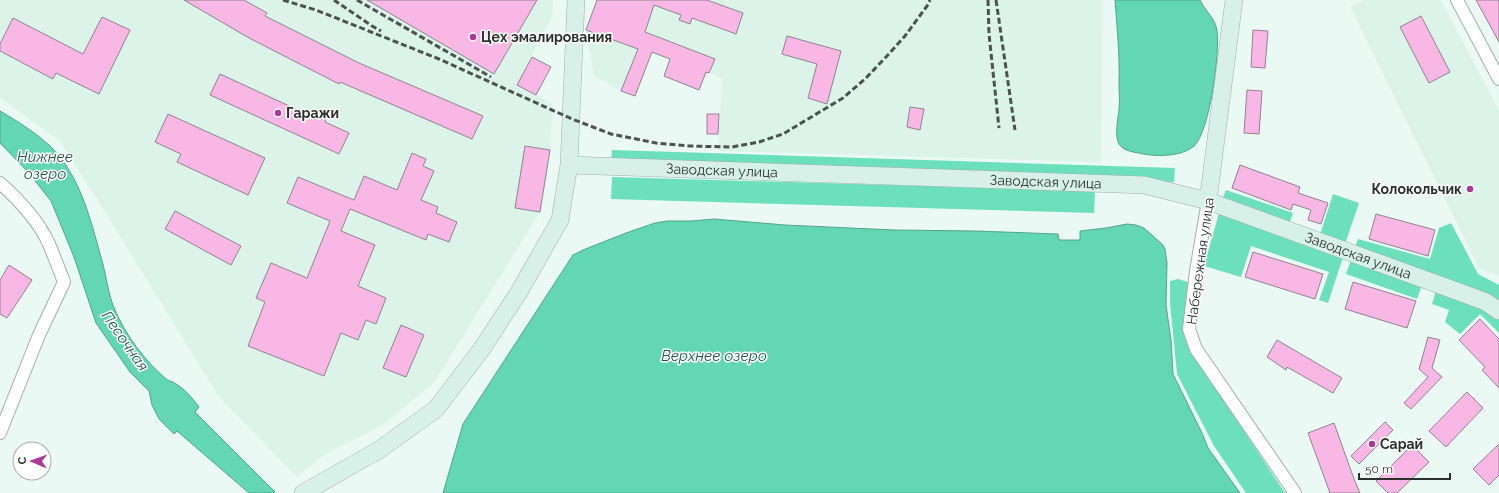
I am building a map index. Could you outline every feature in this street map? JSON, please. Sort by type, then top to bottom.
[{"type":"main road","points":[[303,493],[379,450],[436,409],[481,350],[519,292],[560,220],[569,166],[576,0]]},
{"type":"main road","name":"Набережная улица","points":[[1208,201],[1234,0]]},
{"type":"main road","name":"Заводская улица","points":[[569,166],[1144,185],[1208,201],[1486,302],[1499,311]]},
{"type":"street","points":[[1457,0],[1499,79]]},
{"type":"street","points":[[0,183],[20,202],[35,220],[48,243],[64,282],[39,335],[0,433]]},
{"type":"street","name":"Набережная улица","points":[[1208,201],[1196,271],[1189,329],[1196,349],[1294,493]]},
{"type":"shaded area","points":[[0,0],[553,0],[552,16],[517,85],[553,104],[550,150],[540,212],[434,383],[384,424],[322,456],[297,477],[219,397],[60,141],[0,98]]},
{"type":"shaded area","points":[[597,0],[1103,0],[1101,162],[718,151],[722,78],[706,72],[699,90],[664,76],[670,59],[652,52],[635,96],[621,91],[594,76],[586,30]]},
{"type":"shaded area","name":"Колокольчик","points":[[1363,0],[1441,0],[1499,111],[1499,276],[1479,268],[1350,7]]},
{"type":"shaded area","points":[[612,150],[1175,168],[1174,182],[611,164]]},
{"type":"shaded area","points":[[612,177],[1095,191],[1094,213],[611,199]]},
{"type":"shaded area","points":[[1226,190],[1293,213],[1289,224],[1222,200]]},
{"type":"shaded area","points":[[1333,194],[1359,203],[1345,244],[1320,235]]},
{"type":"shaded area","points":[[1219,213],[1343,257],[1328,303],[1319,300],[1329,272],[1251,246],[1241,277],[1204,266]]},
{"type":"shaded area","points":[[1451,223],[1478,274],[1499,285],[1499,304],[1354,250],[1358,239],[1430,259],[1439,228]]},
{"type":"shaded area","points":[[1351,260],[1422,285],[1417,299],[1346,274]]},
{"type":"shaded area","points":[[1178,279],[1188,282],[1185,330],[1192,352],[1285,493],[1246,493],[1214,446],[1177,374],[1170,303],[1170,281]]},
{"type":"shaded area","points":[[1436,291],[1482,307],[1499,318],[1499,333],[1480,314],[1460,334],[1445,322],[1449,310],[1432,304]]},
{"type":"water","points":[[1115,0],[1200,0],[1215,23],[1218,42],[1213,91],[1205,125],[1200,138],[1189,150],[1168,155],[1152,155],[1133,152],[1119,145],[1117,130],[1119,63]]},
{"type":"water","points":[[0,111],[26,127],[50,146],[69,170],[83,198],[93,227],[113,304],[124,329],[136,347],[157,371],[167,380],[175,383],[188,394],[199,407],[195,412],[275,492],[274,493],[249,493],[177,431],[174,434],[160,420],[152,405],[149,391],[130,372],[96,323],[74,257],[51,201],[29,173],[0,143]]},
{"type":"water","name":"Верхнее озеро","points":[[714,219],[785,225],[894,230],[1058,234],[1059,240],[1080,240],[1080,231],[1127,224],[1144,228],[1163,245],[1165,249],[1167,263],[1166,305],[1171,340],[1173,374],[1208,448],[1240,493],[443,493],[463,424],[573,255],[626,233],[655,223]]},
{"type":"building","points":[[184,0],[244,0],[267,13],[265,16],[359,63],[483,116],[472,139],[340,82],[339,84],[249,38]]},
{"type":"building","name":"Цех эмалирования","points":[[367,0],[537,0],[494,74]]},
{"type":"building","points":[[597,0],[707,0],[743,13],[736,34],[692,18],[690,24],[679,20],[681,15],[654,5],[645,32],[715,59],[709,73],[706,72],[699,90],[664,76],[670,59],[652,52],[635,96],[621,91],[638,49],[586,30]]},
{"type":"building","points":[[1476,0],[1499,0],[1499,42]]},
{"type":"building","points":[[1421,16],[1450,72],[1429,83],[1400,27]]},
{"type":"building","points":[[102,17],[130,30],[99,94],[56,73],[53,79],[0,51],[0,44],[13,18],[83,54]]},
{"type":"building","points":[[1253,30],[1268,31],[1265,68],[1251,67]]},
{"type":"building","points":[[787,36],[841,51],[827,104],[808,98],[817,64],[782,54]]},
{"type":"building","points":[[532,57],[551,67],[536,95],[517,85]]},
{"type":"building","name":"Гаражи","points":[[220,74],[311,116],[313,111],[327,117],[325,122],[349,133],[339,154],[210,95]]},
{"type":"building","points":[[1247,90],[1262,91],[1259,134],[1244,133]]},
{"type":"building","points":[[910,107],[924,109],[920,130],[907,127]]},
{"type":"building","points":[[168,114],[265,158],[248,195],[177,162],[181,154],[155,142]]},
{"type":"building","points":[[707,114],[719,114],[718,134],[707,134]]},
{"type":"building","points":[[525,146],[550,150],[540,212],[515,208]]},
{"type":"building","points":[[412,153],[426,159],[423,166],[434,171],[421,200],[438,207],[436,213],[457,222],[449,242],[428,234],[426,240],[350,209],[341,231],[375,245],[358,286],[386,298],[376,324],[366,320],[358,340],[341,333],[324,376],[248,346],[265,302],[256,298],[271,263],[307,278],[330,221],[287,203],[298,177],[354,200],[364,176],[397,190]]},
{"type":"building","points":[[1240,165],[1300,187],[1298,193],[1328,203],[1321,224],[1308,220],[1311,210],[1293,204],[1291,210],[1232,188]]},
{"type":"building","points":[[175,211],[241,246],[231,265],[165,229]]},
{"type":"building","points":[[1376,214],[1435,230],[1428,256],[1369,239]]},
{"type":"building","points":[[1253,252],[1323,274],[1315,299],[1245,277]]},
{"type":"building","points":[[9,265],[32,280],[7,318],[0,314],[0,280]]},
{"type":"building","points":[[1353,282],[1416,301],[1407,328],[1345,309]]},
{"type":"building","points":[[1480,319],[1499,339],[1499,388],[1482,370],[1485,367],[1459,340]]},
{"type":"building","points":[[401,325],[424,335],[406,377],[383,368]]},
{"type":"building","points":[[1428,337],[1440,340],[1432,368],[1442,377],[1411,409],[1404,403],[1428,377],[1419,369]]},
{"type":"building","points":[[1277,340],[1342,378],[1333,393],[1287,367],[1286,370],[1267,357]]},
{"type":"building","points":[[1467,392],[1483,408],[1446,447],[1429,431]]},
{"type":"building","name":"Сарай","points":[[1385,422],[1393,430],[1359,464],[1351,456]]},
{"type":"building","points":[[1334,423],[1360,493],[1330,493],[1308,433]]},
{"type":"building","points":[[1499,444],[1499,475],[1489,485],[1473,469]]},
{"type":"building","points":[[1412,445],[1429,462],[1397,493],[1388,493],[1376,481]]},
{"type":"railway","points":[[283,0],[316,10],[439,59],[572,119],[611,134],[656,143],[689,146],[732,147],[759,142],[783,134],[843,98],[866,78],[905,36],[930,0]]},
{"type":"railway","points":[[334,0],[381,31]]},
{"type":"railway","points":[[357,0],[491,77]]},
{"type":"railway","points":[[988,0],[989,34],[999,128]]},
{"type":"railway","points":[[996,0],[1015,130]]},
{"type":"place","name":"Цех эмалирования","points":[[473,37]]},
{"type":"place","name":"Гаражи","points":[[278,113]]},
{"type":"place","name":"Колокольчик","points":[[1470,189]]},
{"type":"place","name":"Сарай","points":[[1372,444]]},
{"type":"water label","name":"Нижнее озеро","points":[[45,166]]},
{"type":"water label","name":"Песочная","points":[[125,341]]}]
